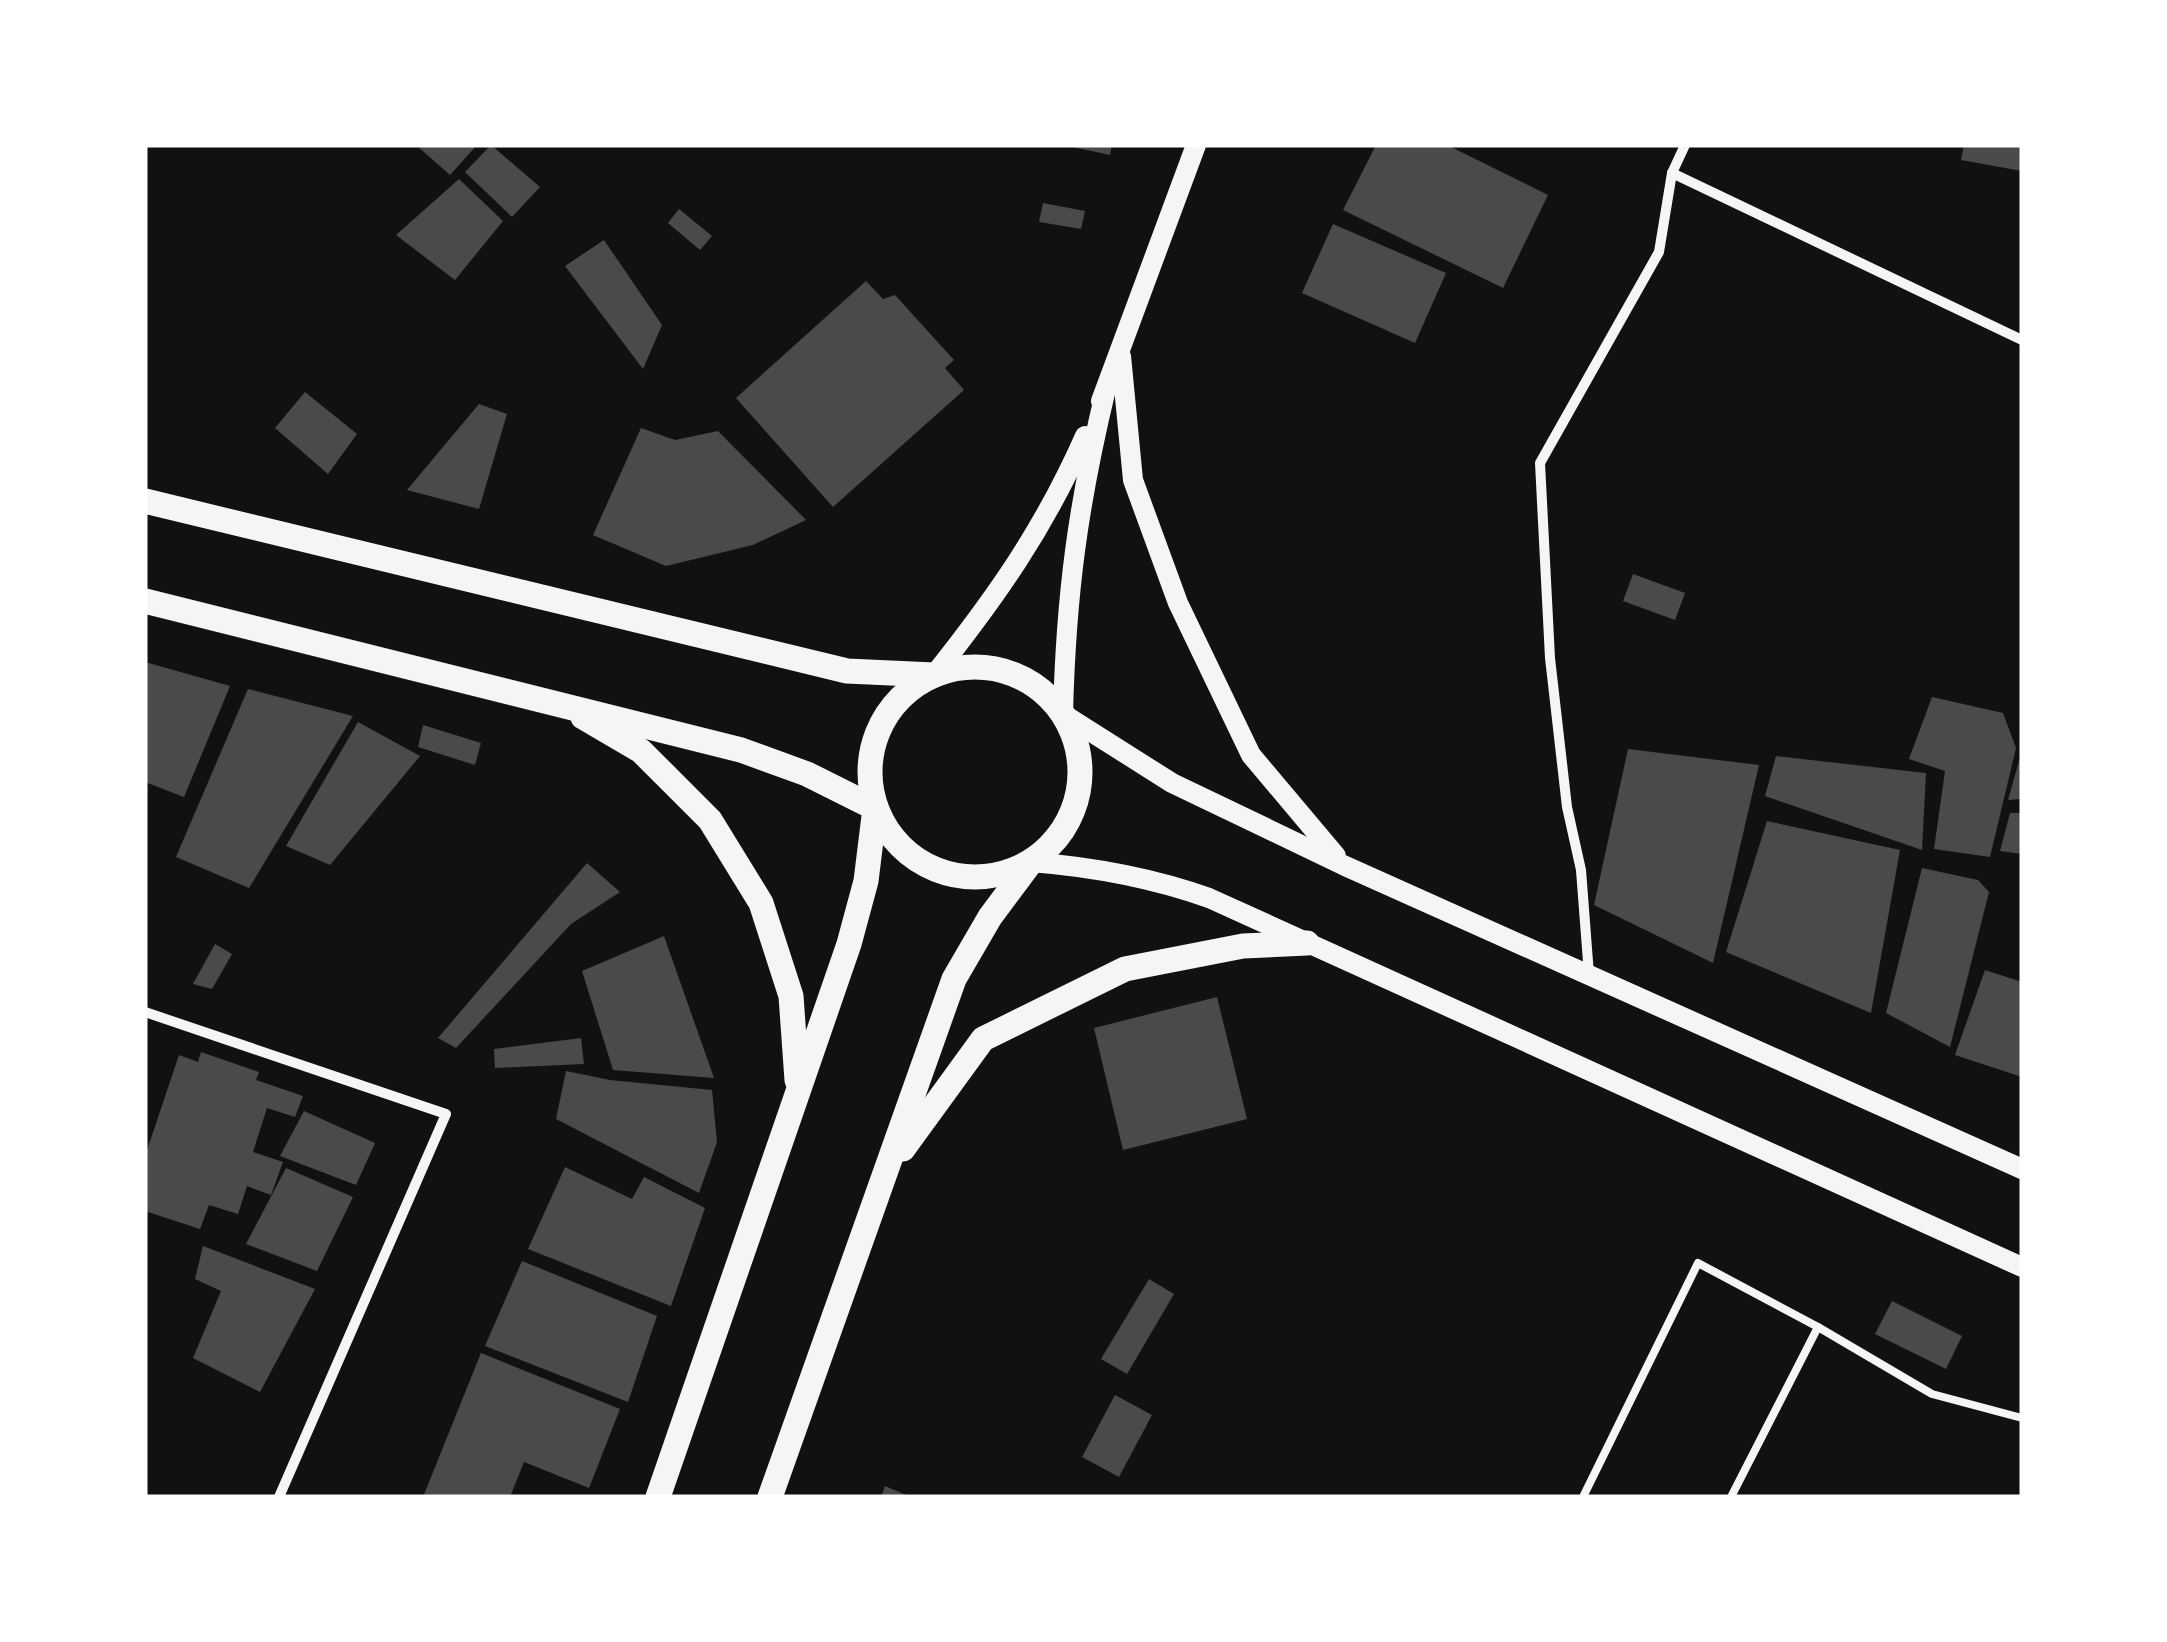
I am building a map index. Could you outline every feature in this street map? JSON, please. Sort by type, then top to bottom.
[{"type":"main road","points":[[934,676],[1003,588],[1060,492],[1106,390],[1196,145]]},
{"type":"main road","points":[[1120,351],[1133,480],[1178,603],[1251,754],[1344,865]]},
{"type":"main road","points":[[770,1497],[954,979],[990,916],[1032,862],[1056,840],[1077,794],[1078,744],[1063,714],[1070,568],[1080,496],[1106,390]]},
{"type":"main road","points":[[145,502],[847,671],[934,676]]},
{"type":"main road","points":[[145,600],[741,750],[807,774],[876,808]]},
{"type":"main road","points":[[2022,1169],[1344,865],[1172,783],[1063,714],[1038,687],[1006,671],[970,667],[934,676],[906,692],[886,716],[873,745],[870,777],[876,808],[890,836],[912,858],[940,872],[971,878],[1002,874],[1032,862],[1099,867],[1159,880],[1307,943],[2022,1267]]},
{"type":"main road","points":[[557,701],[641,751],[710,820],[761,903],[791,996],[798,1094]]},
{"type":"main road","points":[[658,1497],[849,944],[866,880],[876,808]]},
{"type":"main road","points":[[885,1173],[983,1039],[1126,969],[1243,946],[1307,943]]},
{"type":"street","points":[[1589,975],[1581,870],[1567,807],[1550,658],[1540,463],[1658,252],[1672,172],[1685,145]]},
{"type":"street","points":[[1672,172],[2022,340]]},
{"type":"street","points":[[145,1012],[446,1114],[279,1497]]},
{"type":"lane","points":[[1583,1497],[1698,1263],[1932,1394],[2022,1418]]},
{"type":"lane","points":[[1732,1497],[1818,1327]]},
{"type":"building","points":[[416,145],[477,145],[450,175]]},
{"type":"building","points":[[491,145],[540,187],[512,217],[465,172]]},
{"type":"building","points":[[1063,145],[1112,145],[1110,155]]},
{"type":"building","points":[[1376,145],[1447,145],[1548,195],[1503,288],[1343,210]]},
{"type":"building","points":[[1964,145],[2022,145],[2022,171],[1961,160]]},
{"type":"building","points":[[459,179],[503,221],[455,280],[396,235]]},
{"type":"building","points":[[1043,203],[1085,211],[1081,229],[1039,222]]},
{"type":"building","points":[[679,209],[712,236],[700,250],[668,223]]},
{"type":"building","points":[[1333,224],[1446,273],[1415,343],[1302,293]]},
{"type":"building","points":[[604,240],[662,325],[643,369],[565,266]]},
{"type":"building","points":[[866,281],[883,299],[895,295],[954,360],[945,368],[964,390],[833,507],[736,398]]},
{"type":"building","points":[[305,392],[357,434],[328,474],[275,428]]},
{"type":"building","points":[[479,404],[507,414],[479,509],[407,490]]},
{"type":"building","points":[[641,428],[675,440],[718,431],[806,520],[753,545],[666,566],[593,535]]},
{"type":"building","points":[[1633,574],[1685,593],[1675,620],[1623,601]]},
{"type":"building","points":[[145,662],[230,686],[184,797],[145,782]]},
{"type":"building","points":[[248,689],[353,716],[249,888],[176,857]]},
{"type":"building","points":[[1932,697],[2003,713],[2016,748],[1990,857],[1934,849],[1945,771],[1909,759]]},
{"type":"building","points":[[358,722],[420,756],[330,865],[286,846]]},
{"type":"building","points":[[423,725],[481,743],[475,765],[418,747]]},
{"type":"building","points":[[1628,749],[1759,765],[1713,963],[1594,905]]},
{"type":"building","points":[[2021,754],[2022,799],[2008,800]]},
{"type":"building","points":[[1776,756],[1926,773],[1922,850],[1765,796]]},
{"type":"building","points":[[2010,813],[2022,813],[2022,854],[2000,851]]},
{"type":"building","points":[[1767,821],[1900,850],[1871,1013],[1726,952]]},
{"type":"building","points":[[587,863],[620,892],[571,924],[456,1048],[438,1038]]},
{"type":"building","points":[[1922,868],[1978,880],[1989,892],[1950,1047],[1886,1013]]},
{"type":"building","points":[[664,936],[714,1078],[613,1070],[582,971]]},
{"type":"building","points":[[215,944],[232,954],[212,989],[193,984]]},
{"type":"building","points":[[1985,970],[2022,982],[2022,1077],[1955,1055]]},
{"type":"building","points":[[1217,997],[1247,1119],[1123,1150],[1094,1028]]},
{"type":"building","points":[[581,1038],[584,1064],[495,1068],[494,1049]]},
{"type":"building","points":[[201,1052],[259,1072],[256,1080],[303,1096],[295,1117],[267,1108],[253,1152],[283,1162],[271,1195],[247,1186],[238,1214],[209,1205],[200,1229],[145,1211],[145,1156],[179,1055],[198,1062]]},
{"type":"building","points":[[566,1071],[610,1080],[712,1090],[717,1142],[699,1193],[556,1119]]},
{"type":"building","points":[[304,1111],[375,1143],[356,1185],[280,1156]]},
{"type":"building","points":[[565,1167],[632,1199],[644,1177],[705,1208],[671,1306],[528,1249]]},
{"type":"building","points":[[286,1168],[353,1197],[317,1271],[246,1244]]},
{"type":"building","points":[[203,1246],[315,1289],[260,1392],[193,1358],[221,1291],[195,1279]]},
{"type":"building","points":[[522,1261],[657,1316],[628,1402],[485,1346]]},
{"type":"building","points":[[1149,1279],[1174,1294],[1127,1374],[1101,1359]]},
{"type":"building","points":[[1892,1301],[1962,1336],[1946,1369],[1875,1334]]},
{"type":"building","points":[[481,1353],[620,1409],[589,1488],[524,1462],[510,1497],[423,1497]]},
{"type":"building","points":[[1115,1395],[1152,1415],[1119,1477],[1082,1457]]},
{"type":"building","points":[[885,1486],[911,1497],[881,1497]]}]
